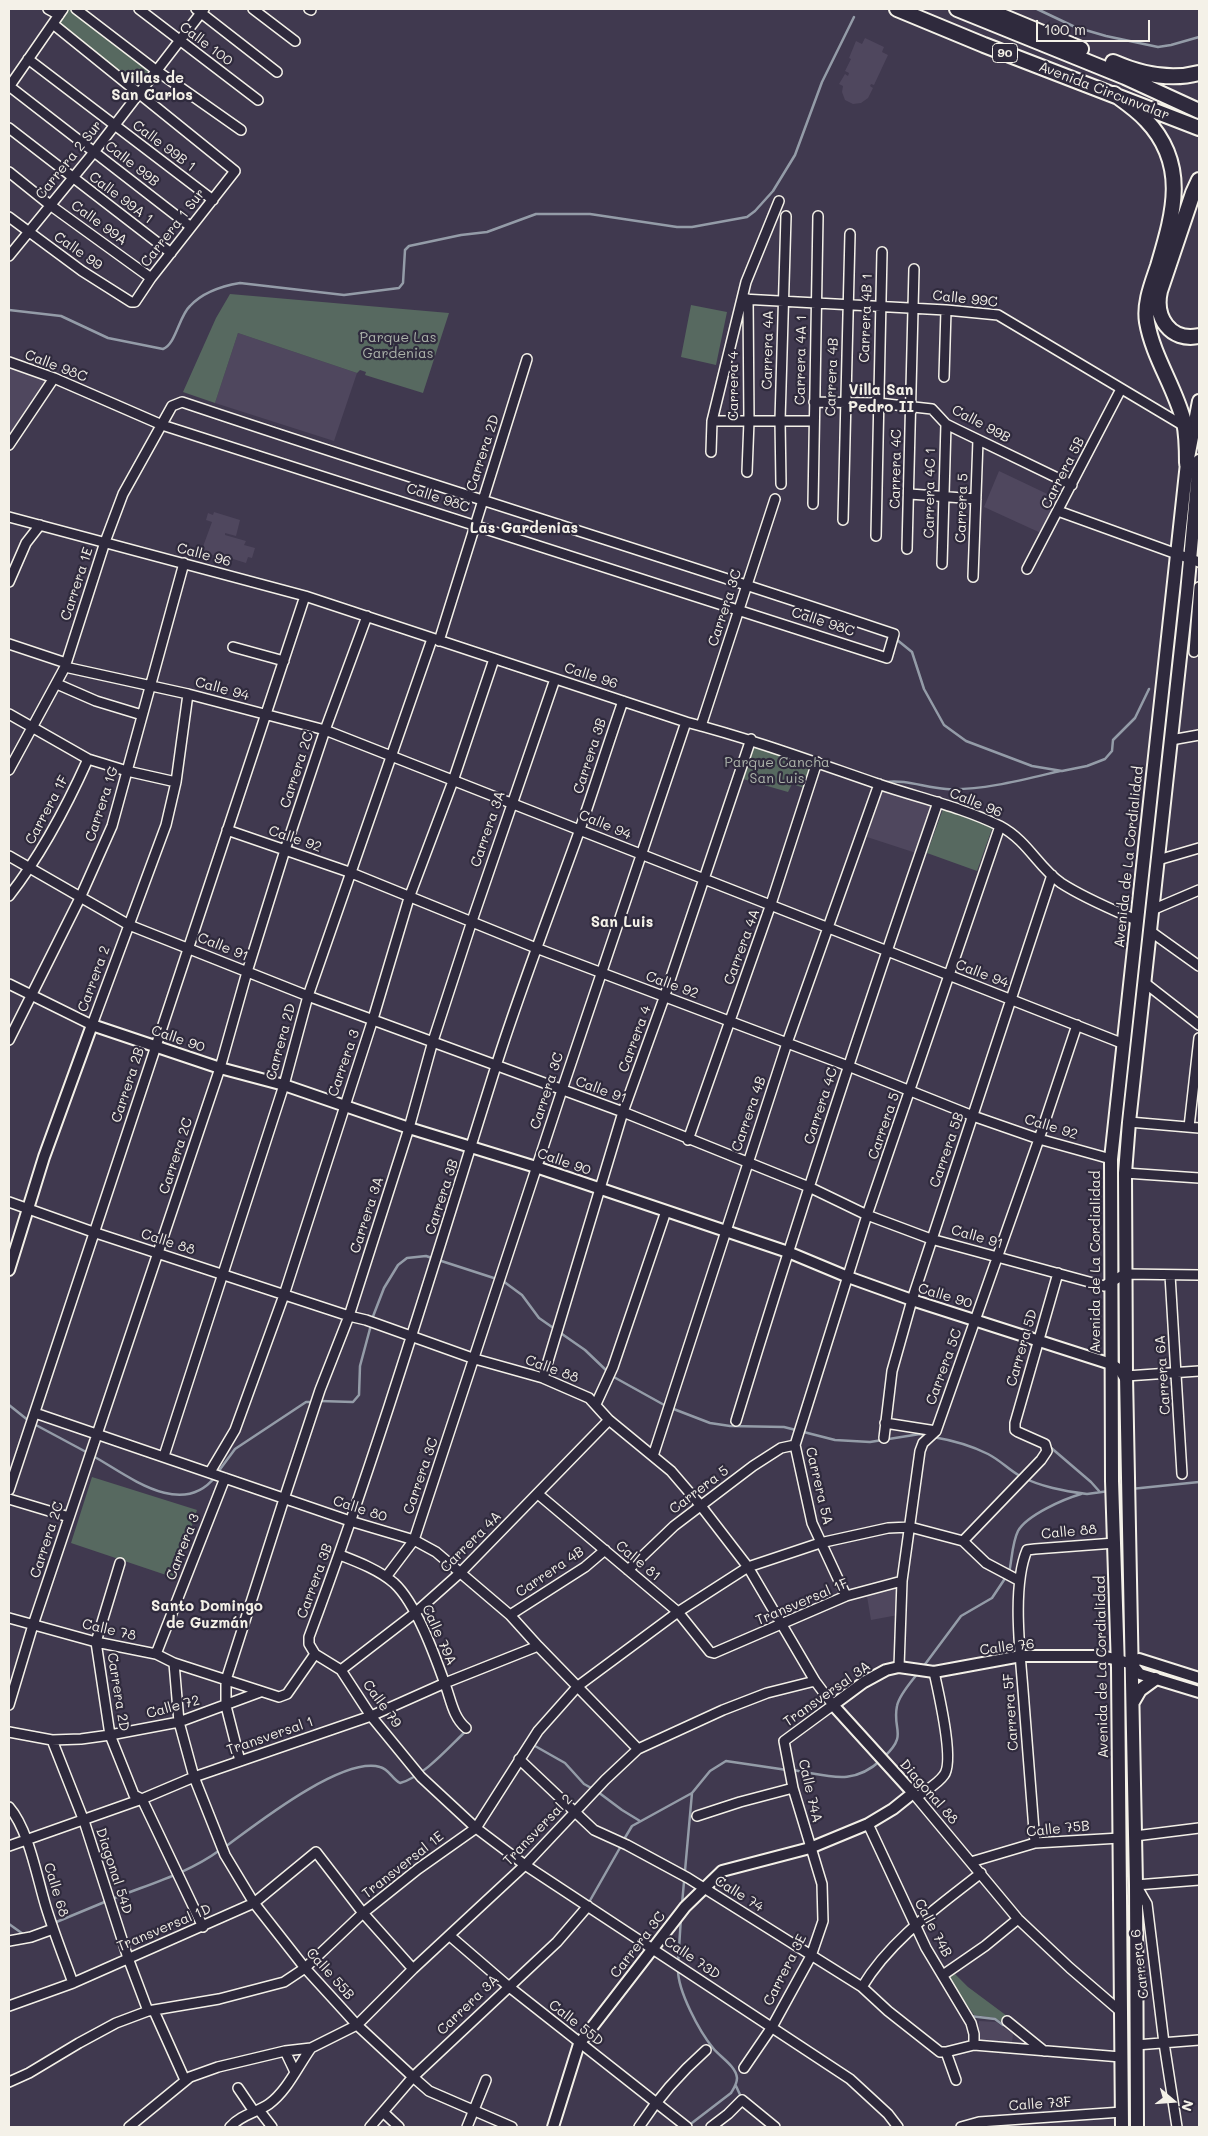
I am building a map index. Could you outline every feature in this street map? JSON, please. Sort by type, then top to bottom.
[{"type":"highway","name":"Avenida Circunvalar","points":[[898,9],[984,45],[1199,128]]},
{"type":"highway","name":"Avenida Circunvalar","points":[[957,9],[1125,77],[1199,111]]},
{"type":"highway","points":[[985,9],[1132,69],[1169,77],[1199,73]]},
{"type":"highway","points":[[1114,94],[1155,130],[1173,173],[1175,193],[1172,218],[1149,295],[1147,315],[1152,340],[1179,406],[1187,442],[1196,463]]},
{"type":"highway","points":[[1199,180],[1160,290],[1158,308],[1160,318],[1171,330],[1190,337],[1199,336]]},
{"type":"main road","name":"Avenida de La Cordialidad","points":[[1137,2127],[1136,1885],[1126,1378],[1125,1173],[1181,651],[1195,561],[1199,401]]},
{"type":"main road","name":"Avenida de La Cordialidad","points":[[1122,2127],[1118,1659],[1112,1481],[1110,1282],[1112,1159],[1176,555],[1196,463]]},
{"type":"main road","points":[[1133,1702],[1140,1690],[1155,1679]]},
{"type":"street","points":[[9,86],[61,12],[48,9]]},
{"type":"street","points":[[76,9],[157,71],[242,130]]},
{"type":"street","name":"Calle 100","points":[[139,9],[178,41],[258,100]]},
{"type":"street","points":[[253,9],[295,41]]},
{"type":"street","points":[[200,10],[277,72]]},
{"type":"street","name":"Carrera 2 Sur","points":[[9,256],[73,179],[157,71],[200,10]]},
{"type":"street","points":[[53,24],[139,94]]},
{"type":"street","name":"Calle 99B 1","points":[[28,59],[213,200]]},
{"type":"street","name":"Calle 99B","points":[[9,86],[191,227]]},
{"type":"street","name":"Carrera 1 Sur","points":[[135,302],[151,278],[235,171],[139,94]]},
{"type":"street","name":"Calle 99A 1","points":[[9,128],[171,253]]},
{"type":"street","name":"Calle 99A","points":[[9,172],[50,205],[151,278]]},
{"type":"street","name":"Carrera 4","points":[[747,472],[748,421],[745,299],[750,271],[779,201]]},
{"type":"street","name":"Carrera 4A","points":[[780,484],[786,216]]},
{"type":"street","name":"Carrera 4A 1","points":[[813,504],[818,216]]},
{"type":"street","name":"Calle 99","points":[[9,217],[82,271],[131,302],[135,302]]},
{"type":"street","name":"Carrera 4B","points":[[843,520],[850,234]]},
{"type":"street","name":"Carrera 4B 1","points":[[876,536],[882,252]]},
{"type":"street","name":"Carrera 4C","points":[[907,549],[910,494],[910,407],[914,269]]},
{"type":"street","points":[[711,452],[712,420],[745,299]]},
{"type":"street","name":"Calle 99C","points":[[745,299],[946,310],[1005,318],[1184,426]]},
{"type":"street","points":[[944,377],[946,310]]},
{"type":"street","name":"Carrera 2D","points":[[164,1456],[284,1085],[308,996],[349,872],[391,755],[436,640],[527,360]]},
{"type":"street","name":"Calle 98C","points":[[9,362],[54,378],[162,425],[475,524],[886,658],[894,634],[748,584],[407,478],[182,402],[172,406]]},
{"type":"street","points":[[9,445],[54,378]]},
{"type":"street","name":"Carrera 5B","points":[[1027,569],[1121,389]]},
{"type":"street","name":"Calle 99B","points":[[814,402],[878,403],[932,409],[946,424],[1072,485]]},
{"type":"street","name":"Carrera 1E","points":[[9,770],[66,665],[105,542],[123,494],[172,406]]},
{"type":"street","points":[[712,420],[814,421]]},
{"type":"street","name":"Carrera 4C 1","points":[[942,564],[946,424]]},
{"type":"street","name":"Carrera 5","points":[[973,577],[978,440]]},
{"type":"street","points":[[910,494],[976,500]]},
{"type":"street","name":"Carrera 3C","points":[[702,726],[775,499]]},
{"type":"street","points":[[1058,512],[1195,561]]},
{"type":"street","name":"Calle 96","points":[[9,517],[305,596],[686,722],[751,739],[879,784],[938,802],[1000,826],[1013,834],[1030,849],[1052,875],[1067,886],[1136,920]]},
{"type":"street","points":[[9,582],[35,524]]},
{"type":"street","name":"Carrera 1G","points":[[9,1040],[80,898],[112,826],[184,563]]},
{"type":"street","points":[[1181,651],[1197,652],[1199,587]]},
{"type":"street","name":"Carrera 2B","points":[[9,1490],[305,596]]},
{"type":"street","name":"Carrera 2C","points":[[9,1705],[33,1625],[220,1068],[247,972],[285,850],[325,730],[367,616]]},
{"type":"street","name":"Calle 94","points":[[9,644],[66,665],[188,694],[325,730],[580,829],[704,880],[772,904],[1124,1044]]},
{"type":"street","points":[[233,647],[284,661]]},
{"type":"street","name":"Carrera 3","points":[[156,1654],[217,1475],[284,1295],[344,1106],[374,1019],[409,898],[453,781],[494,659]]},
{"type":"street","name":"Carrera 3A","points":[[240,1761],[226,1706],[226,1680],[320,1390],[349,1316],[409,1128],[433,1041],[472,921],[555,679]]},
{"type":"street","points":[[56,684],[96,702],[142,715]]},
{"type":"street","name":"Carrera 2","points":[[9,1270],[44,1157],[166,825],[176,782],[188,694]]},
{"type":"street","name":"Carrera 3B","points":[[315,1654],[309,1644],[309,1637],[340,1555],[412,1336],[496,1066],[536,948],[580,829],[623,700]]},
{"type":"street","points":[[9,714],[88,759],[127,771],[176,782]]},
{"type":"street","name":"Carrera 3C","points":[[386,1577],[414,1540],[475,1359],[536,1167],[686,722]]},
{"type":"street","points":[[1171,740],[1199,735]]},
{"type":"street","name":"Carrera 4","points":[[543,1378],[624,1112],[751,739]]},
{"type":"street","name":"Carrera 1F","points":[[9,896],[30,869],[66,809],[88,759]]},
{"type":"street","name":"Carrera 4A","points":[[688,1140],[772,904],[817,762]]},
{"type":"street","name":"Carrera 4B","points":[[653,1456],[787,1043],[879,784]]},
{"type":"street","name":"Carrera 4C","points":[[736,1421],[848,1066],[938,802]]},
{"type":"street","name":"Carrera 5","points":[[798,1431],[867,1215],[1000,826]]},
{"type":"street","name":"Calle 92","points":[[227,830],[349,872],[536,948],[664,998],[730,1020],[973,1116],[1039,1139],[1112,1159]]},
{"type":"street","points":[[1158,860],[1199,848]]},
{"type":"street","name":"Calle 91","points":[[9,856],[129,925],[308,996],[624,1112],[688,1140],[809,1187],[867,1215],[931,1239],[997,1258],[1104,1286],[1110,1282]]},
{"type":"street","name":"Carrera 5B","points":[[884,1438],[892,1371],[912,1300],[1052,875]]},
{"type":"street","points":[[1152,910],[1199,890]]},
{"type":"street","points":[[1150,931],[1199,966]]},
{"type":"street","points":[[1145,983],[1199,1025]]},
{"type":"street","name":"Calle 90","points":[[9,984],[92,1025],[220,1068],[284,1085],[409,1128],[536,1167],[788,1252],[848,1277],[912,1300],[1112,1364]]},
{"type":"street","name":"Carrera 5C","points":[[900,1667],[902,1581],[923,1443],[936,1431],[1039,1139],[1077,1025]]},
{"type":"street","points":[[1189,1126],[1199,1038]]},
{"type":"street","points":[[1129,1122],[1199,1128]]},
{"type":"street","points":[[1125,1173],[1199,1178]]},
{"type":"street","name":"Calle 88","points":[[9,1202],[93,1232],[284,1295],[376,1323],[475,1359],[543,1378],[580,1394],[596,1404],[608,1420],[671,1471],[701,1506],[748,1567]]},
{"type":"street","points":[[596,1404],[613,1367],[666,1211]]},
{"type":"street","name":"Carrera 5D","points":[[963,1541],[1045,1455],[1046,1444],[1016,1430],[1016,1418],[1058,1273]]},
{"type":"street","points":[[1110,1282],[1125,1274],[1199,1275]]},
{"type":"street","name":"Carrera 6A","points":[[1170,1275],[1182,1474]]},
{"type":"street","points":[[1112,1364],[1126,1378],[1199,1371]]},
{"type":"street","name":"Calle 80","points":[[34,1415],[164,1456],[350,1522],[414,1540],[436,1552],[510,1615],[638,1749]]},
{"type":"street","name":"Carrera 4A","points":[[341,1670],[416,1613],[461,1572],[608,1420]]},
{"type":"street","points":[[885,1423],[936,1431]]},
{"type":"street","name":"Carrera 5A","points":[[798,1431],[795,1445],[812,1523],[846,1596]]},
{"type":"street","name":"Carrera 5","points":[[628,1570],[674,1526],[753,1466],[781,1448],[795,1445]]},
{"type":"street","name":"Calle 81","points":[[538,1494],[678,1612],[710,1652],[714,1653]]},
{"type":"street","points":[[9,1499],[69,1517]]},
{"type":"street","points":[[748,1567],[820,1543],[888,1528],[910,1527],[963,1541],[986,1563],[1018,1580]]},
{"type":"street","name":"Calle 88","points":[[1026,1550],[1115,1542]]},
{"type":"street","name":"Carrera 4B","points":[[510,1615],[585,1567],[605,1550]]},
{"type":"street","name":"Carrera 5F","points":[[1026,1550],[1018,1580],[1021,1656],[1035,1843]]},
{"type":"street","name":"Calle 79A","points":[[340,1555],[361,1563],[386,1577],[401,1591],[416,1613],[445,1683],[455,1716],[466,1728]]},
{"type":"street","name":"Carrera 2D","points":[[120,1563],[96,1642],[110,1735],[134,1796],[142,1799],[203,1927]]},
{"type":"street","name":"Transversal 1E","points":[[9,2082],[29,2074],[78,2043],[116,2024],[151,2011],[219,1999],[284,1982],[305,1968],[364,1913],[418,1869],[476,1828],[538,1731],[578,1686],[678,1612],[748,1567]]},
{"type":"street","name":"Diagonal 88","points":[[748,1567],[815,1681],[834,1705],[915,1795],[1018,1919],[1070,1968],[1120,2011]]},
{"type":"street","name":"Transversal 1F","points":[[714,1653],[846,1596],[902,1581]]},
{"type":"street","name":"Calle 78","points":[[9,1618],[96,1642],[156,1654],[174,1663],[279,1697],[284,1697],[287,1694],[315,1654]]},
{"type":"street","name":"Transversal 1","points":[[9,1846],[84,1821],[194,1777],[371,1716],[445,1683],[538,1646]]},
{"type":"street","name":"Calle 79","points":[[315,1654],[341,1670],[371,1716],[419,1775]]},
{"type":"street","name":"Calle 76","points":[[886,1670],[900,1667],[930,1672],[1021,1656],[1099,1656],[1118,1659],[1132,1664],[1140,1674],[1199,1692]]},
{"type":"street","name":"Calle 76","points":[[1132,1664],[1139,1659],[1199,1678]]},
{"type":"street","name":"Calle 55B","points":[[174,1663],[179,1722],[194,1777],[223,1850],[254,1903],[305,1968],[357,2025],[429,2091],[512,2127]]},
{"type":"street","name":"Transversal 3A","points":[[784,1741],[864,1682],[886,1670]]},
{"type":"street","points":[[915,1795],[945,1774],[948,1764],[944,1721],[930,1672]]},
{"type":"street","name":"Transversal 2","points":[[311,2048],[357,2025],[413,1969],[525,1865],[599,1786],[638,1749],[722,1710],[766,1693],[815,1681]]},
{"type":"street","name":"Calle 72","points":[[9,1732],[52,1740],[110,1735],[179,1722],[260,1692]]},
{"type":"street","name":"Diagonal 54D","points":[[52,1740],[84,1821],[128,1958],[151,2011],[185,2080]]},
{"type":"street","name":"Calle 74A","points":[[784,1741],[793,1788],[810,1848]]},
{"type":"street","name":"Calle 74","points":[[519,1759],[594,1830],[688,1878],[862,1987],[936,2049],[946,2052]]},
{"type":"street","name":"Calle 73D","points":[[419,1775],[476,1828],[525,1865],[850,2079],[888,2114],[898,2127]]},
{"type":"street","points":[[697,1816],[793,1788]]},
{"type":"street","name":"Carrera 3C","points":[[553,2127],[579,2044],[652,1947],[685,1907],[704,1888],[728,1868],[810,1848],[868,1824],[915,1795]]},
{"type":"street","name":"Calle 68","points":[[9,1807],[14,1813],[26,1840],[52,1925],[73,1983]]},
{"type":"street","name":"Calle 74B","points":[[868,1824],[914,1926],[971,2023],[974,2044]]},
{"type":"street","points":[[1135,1836],[1199,1828]]},
{"type":"street","name":"Calle 75B","points":[[972,1862],[1035,1843],[1120,1838]]},
{"type":"street","name":"Carrera 3E","points":[[744,2068],[772,2027],[811,1956],[823,1921],[822,1884],[810,1848]]},
{"type":"street","name":"Transversal 1D","points":[[9,2006],[73,1983],[254,1903],[316,1852],[364,1913]]},
{"type":"street","points":[[862,1987],[874,1967],[914,1926],[981,1873]]},
{"type":"street","points":[[1136,1885],[1199,1880]]},
{"type":"street","name":"Carrera 6","points":[[1136,1885],[1147,1904],[1164,2043]]},
{"type":"street","name":"Carrera 3A","points":[[370,2127],[413,2077],[556,1942],[588,1906]]},
{"type":"street","points":[[364,1913],[413,1969]]},
{"type":"street","points":[[943,1975],[985,1946],[1018,1919]]},
{"type":"street","points":[[9,1941],[31,1937],[52,1925]]},
{"type":"street","name":"Calle 55D","points":[[450,1936],[579,2044],[685,2126]]},
{"type":"street","points":[[1007,2021],[1044,2051]]},
{"type":"street","points":[[1136,2045],[1199,2040]]},
{"type":"street","points":[[1164,2043],[1177,2127]]},
{"type":"street","points":[[956,2080],[946,2052],[974,2044],[1121,2057]]},
{"type":"street","points":[[129,2127],[185,2080],[218,2067],[285,2051],[311,2048]]},
{"type":"street","points":[[230,2127],[280,2094],[311,2048]]},
{"type":"street","points":[[638,2127],[655,2102],[683,2070],[706,2050]]},
{"type":"street","points":[[285,2051],[295,2072]]},
{"type":"street","points":[[466,2127],[486,2080]]},
{"type":"street","points":[[238,2088],[272,2127]]},
{"type":"street","points":[[711,2127],[742,2100],[775,2127]]},
{"type":"street","points":[[383,2112],[399,2127]]},
{"type":"street","name":"Calle 73F","points":[[961,2127],[1122,2112]]},
{"type":"shaded area","points":[[865,38],[884,47],[882,52],[888,55],[874,85],[871,84],[870,86],[873,88],[868,98],[861,103],[853,104],[845,100],[842,92],[843,86],[839,84],[845,74],[848,76],[849,73],[845,71],[851,59],[849,58],[856,41],[862,44]]},
{"type":"shaded area","points":[[238,333],[357,373],[334,441],[215,403]]},
{"type":"shaded area","points":[[9,368],[48,382],[9,440]]},
{"type":"shaded area","points":[[999,471],[1060,500],[1043,534],[984,507]]},
{"type":"shaded area","points":[[214,512],[240,520],[236,536],[225,533],[225,535],[246,541],[244,545],[255,548],[252,558],[248,557],[246,563],[230,558],[228,565],[220,562],[221,557],[201,552],[212,522],[206,520],[208,513],[213,515]]},
{"type":"shaded area","points":[[882,791],[932,807],[916,853],[867,837]]},
{"type":"shaded area","points":[[897,1587],[898,1615],[871,1620],[867,1596]]},
{"type":"shaded area","points":[[979,2021],[996,2022],[1013,2034],[1012,2043],[978,2041]]},
{"type":"green space","points":[[69,9],[72,9],[150,70],[137,86],[59,23]]},
{"type":"green space","name":"Parque Las Gardenias","points":[[230,294],[449,313],[423,393],[365,375],[366,372],[360,370],[357,373],[238,333],[215,403],[183,392],[216,318]]},
{"type":"green space","points":[[691,305],[727,312],[716,365],[681,357]]},
{"type":"green space","name":"Parque Cancha San Luis","points":[[753,744],[813,763],[804,788],[792,784],[788,792],[743,779]]},
{"type":"green space","points":[[943,809],[993,826],[977,871],[927,853]]},
{"type":"green space","points":[[92,1477],[197,1510],[175,1578],[71,1543]]},
{"type":"green space","points":[[953,1972],[968,1987],[1007,2016],[1002,2022],[995,2018],[974,2015],[948,1977]]},
{"type":"waterway","points":[[1037,9],[1075,27],[1158,47],[1199,37]]},
{"type":"waterway","points":[[9,310],[61,316],[108,338],[163,349],[171,342],[183,316],[190,306],[207,293],[220,288],[240,283],[344,295],[399,288],[403,283],[405,250],[409,246],[461,235],[487,232],[536,214],[590,214],[677,227],[692,227],[747,217],[773,191],[795,155],[822,82],[854,17]]},
{"type":"waterway","points":[[896,639],[912,652],[924,689],[944,725],[966,741],[1032,766],[1062,771],[1087,766],[1105,759],[1112,751],[1113,740],[1135,718],[1149,689]]},
{"type":"waterway","points":[[885,782],[893,781],[946,789],[960,789],[1003,784],[1060,771]]},
{"type":"waterway","points":[[372,1319],[384,1288],[398,1265],[407,1258],[426,1256],[503,1281],[522,1295],[539,1318],[585,1350],[608,1372]]},
{"type":"waterway","points":[[320,1401],[353,1402],[359,1395],[360,1366],[371,1325]]},
{"type":"waterway","points":[[612,1376],[666,1406]]},
{"type":"waterway","points":[[218,1472],[235,1449],[306,1402],[314,1402]]},
{"type":"waterway","points":[[9,1405],[29,1421]]},
{"type":"waterway","points":[[671,1408],[710,1423],[730,1426],[784,1427],[835,1440],[870,1442],[920,1434],[928,1436]]},
{"type":"waterway","points":[[34,1424],[88,1453]]},
{"type":"waterway","points":[[933,1437],[982,1451],[1020,1476],[1044,1486],[1087,1494]]},
{"type":"waterway","points":[[1049,1446],[1099,1491]]},
{"type":"waterway","points":[[93,1456],[137,1482],[170,1494],[186,1494],[201,1489],[215,1477]]},
{"type":"waterway","points":[[1131,1489],[1199,1482]]},
{"type":"waterway","points":[[1087,1494],[1109,1491]]},
{"type":"waterway","points":[[1009,1573],[1014,1541],[1023,1525],[1047,1508],[1081,1494]]},
{"type":"waterway","points":[[923,1667],[961,1616],[992,1598],[1006,1577]]},
{"type":"waterway","points":[[885,1756],[892,1749],[898,1737],[896,1721],[898,1702],[918,1673]]},
{"type":"waterway","points":[[225,1847],[277,1809],[322,1782],[344,1772],[364,1766],[380,1767],[400,1783],[409,1780],[435,1761],[465,1732]]},
{"type":"waterway","points":[[535,1746],[565,1763],[584,1784],[593,1789]]},
{"type":"waterway","points":[[792,1770],[828,1776],[850,1776],[860,1774],[881,1760]]},
{"type":"waterway","points":[[623,1841],[632,1826],[692,1793],[710,1771],[726,1761],[787,1770]]},
{"type":"waterway","points":[[598,1792],[640,1821]]},
{"type":"waterway","points":[[682,1904],[692,1793]]},
{"type":"waterway","points":[[588,1904],[621,1846]]},
{"type":"waterway","points":[[112,1899],[168,1878],[194,1866],[220,1850]]},
{"type":"waterway","points":[[54,1923],[107,1901]]},
{"type":"waterway","points":[[678,1964],[681,1917]]},
{"type":"waterway","points":[[9,1924],[23,1934]]},
{"type":"waterway","points":[[678,1970],[685,1999],[702,2032],[713,2048],[734,2070],[737,2078],[731,2093],[688,2126]]},
{"type":"waterway","points":[[970,2016],[995,2019],[1003,2025],[1008,2025]]},
{"type":"waterway","points":[[736,2086],[742,2099]]},
{"type":"district","name":"Villas de San Carlos","points":[[152,86]]},
{"type":"district","name":"Villa San Pedro II","points":[[881,398]]},
{"type":"district","name":"Las Gardenias","points":[[524,528]]},
{"type":"district","name":"San Luis","points":[[622,922]]},
{"type":"district","name":"Santo Domingo de Guzmán","points":[[207,1614]]}]
